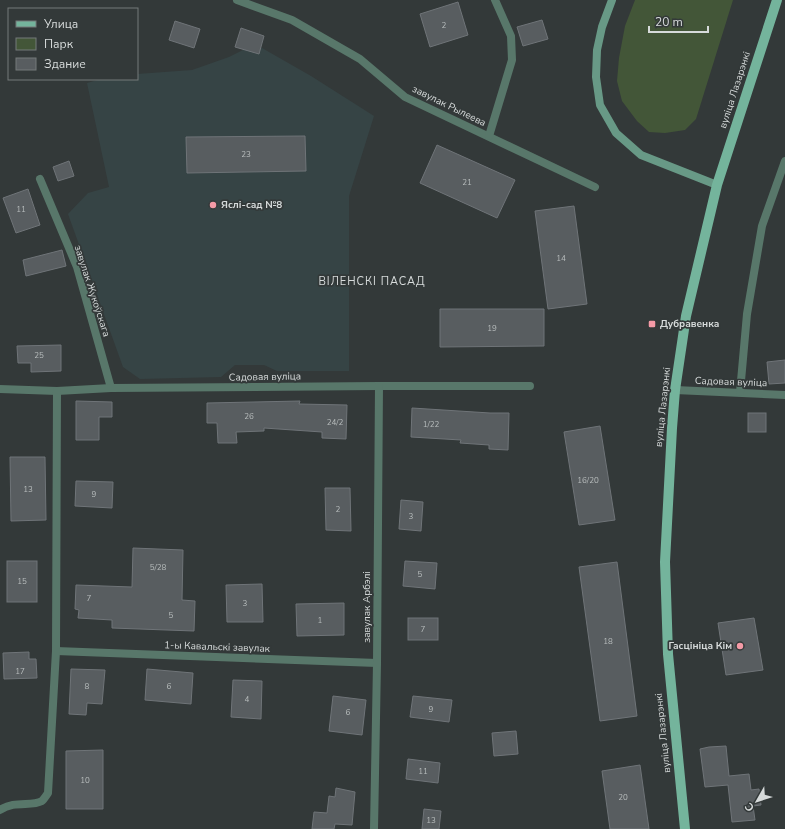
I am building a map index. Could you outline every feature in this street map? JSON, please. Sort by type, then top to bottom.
[{"type":"main road","name":"вуліца Лазарэнкі","points":[[685,829],[668,654],[666,562],[675,390],[686,316],[717,185],[776,0]]},
{"type":"street","name":"завулак Рылеева","points":[[237,0],[292,20],[360,58],[405,97],[595,187]]},
{"type":"street","points":[[489,136],[512,60],[511,36],[495,0]]},
{"type":"street","points":[[612,0],[597,50],[596,77],[600,105],[613,128],[616,133],[641,155],[717,185]]},
{"type":"street","points":[[740,392],[746,314],[762,226],[785,161]]},
{"type":"street","name":"завулак Жукоўскага","points":[[40,179],[77,267],[112,388]]},
{"type":"street","name":"завулак Арбэлі","points":[[374,829],[379,386]]},
{"type":"street","name":"Садовая вуліца","points":[[0,389],[57,391],[112,388],[530,386]]},
{"type":"street","name":"Садовая вуліца","points":[[675,390],[785,395]]},
{"type":"street","points":[[0,810],[7,805],[37,803],[43,800],[48,793],[56,651],[57,391]]},
{"type":"street","name":"1-ы Кавальскі завулак","points":[[56,651],[377,663]]},
{"type":"shaded area","name":"Яслі-сад №8","points":[[255,44],[311,76],[374,116],[349,196],[349,371],[277,371],[264,365],[235,365],[221,377],[140,379],[123,367],[68,214],[88,193],[109,187],[87,83],[98,80],[138,80],[138,74],[192,70],[229,57]]},
{"type":"green space","points":[[635,0],[733,0],[696,119],[685,130],[665,133],[649,132],[637,121],[622,101],[617,81],[619,58],[625,26]]},
{"type":"building","points":[[458,2],[468,35],[430,47],[420,14]]},
{"type":"building","points":[[542,20],[548,39],[523,46],[517,27]]},
{"type":"building","points":[[175,21],[200,29],[194,48],[169,40]]},
{"type":"building","points":[[241,28],[264,36],[259,54],[235,47]]},
{"type":"building","points":[[305,136],[306,171],[187,173],[186,137]]},
{"type":"building","points":[[437,145],[515,180],[497,218],[420,183]]},
{"type":"building","points":[[69,161],[74,176],[58,181],[53,167]]},
{"type":"building","points":[[28,189],[40,225],[16,233],[3,198]]},
{"type":"building","points":[[574,206],[587,304],[548,309],[535,211]]},
{"type":"building","points":[[62,250],[66,266],[26,276],[23,260]]},
{"type":"building","points":[[440,309],[544,309],[544,346],[440,347]]},
{"type":"building","points":[[61,345],[61,371],[31,372],[31,363],[18,363],[17,346]]},
{"type":"building","points":[[785,360],[785,383],[769,384],[767,362]]},
{"type":"building","points":[[76,401],[112,402],[112,417],[99,417],[99,440],[76,440]]},
{"type":"building","points":[[300,401],[299,404],[347,405],[346,439],[322,438],[322,432],[264,428],[264,431],[236,432],[237,443],[218,443],[217,423],[207,423],[207,403]]},
{"type":"building","points":[[412,408],[509,413],[508,450],[489,449],[489,445],[460,443],[461,440],[411,437]]},
{"type":"building","points":[[748,413],[766,413],[766,432],[748,432]]},
{"type":"building","points":[[600,426],[615,520],[579,525],[564,432]]},
{"type":"building","points":[[10,457],[45,457],[46,520],[11,521]]},
{"type":"building","points":[[76,481],[113,482],[112,508],[75,506]]},
{"type":"building","points":[[325,488],[350,488],[351,531],[326,530]]},
{"type":"building","points":[[401,500],[423,502],[421,531],[399,529]]},
{"type":"building","points":[[133,548],[183,550],[182,600],[195,601],[194,631],[112,628],[112,620],[78,618],[79,610],[75,609],[76,585],[132,587]]},
{"type":"building","points":[[7,561],[37,561],[37,602],[7,602]]},
{"type":"building","points":[[405,561],[437,563],[435,589],[403,586]]},
{"type":"building","points":[[617,562],[637,716],[600,721],[579,567]]},
{"type":"building","points":[[262,584],[263,622],[227,622],[226,585]]},
{"type":"building","points":[[344,603],[344,635],[297,636],[296,604]]},
{"type":"building","points":[[408,618],[438,618],[438,640],[408,640]]},
{"type":"building","name":"Гасцініца Кім","points":[[754,618],[763,670],[726,675],[718,623]]},
{"type":"building","points":[[29,652],[29,659],[36,659],[37,678],[4,679],[3,653]]},
{"type":"building","points":[[71,669],[105,670],[102,704],[87,703],[86,715],[69,714]]},
{"type":"building","points":[[147,669],[193,673],[191,704],[145,700]]},
{"type":"building","points":[[233,680],[262,681],[261,719],[231,717]]},
{"type":"building","points":[[333,696],[366,700],[362,735],[329,731]]},
{"type":"building","points":[[413,696],[452,700],[449,722],[410,717]]},
{"type":"building","points":[[516,731],[518,754],[494,756],[492,733]]},
{"type":"building","points":[[726,746],[729,776],[749,774],[751,790],[759,789],[761,805],[753,806],[755,820],[732,822],[728,785],[705,787],[700,749]]},
{"type":"building","points":[[103,750],[103,809],[66,809],[66,751]]},
{"type":"building","points":[[408,759],[440,763],[438,783],[406,779]]},
{"type":"building","points":[[640,765],[649,829],[610,829],[602,771]]},
{"type":"building","points":[[336,788],[355,792],[352,825],[335,824],[334,829],[312,829],[314,812],[327,813],[329,796],[335,797]]},
{"type":"building","points":[[424,809],[441,811],[439,829],[422,829]]},
{"type":"place","name":"Яслі-сад №8","points":[[213,205]]},
{"type":"place","name":"Дубравенка","points":[[652,324]]},
{"type":"place","name":"Гасцініца Кім","points":[[740,646]]},
{"type":"district","name":"ВІЛЕНСКІ ПАСАД","points":[[372,281]]}]
